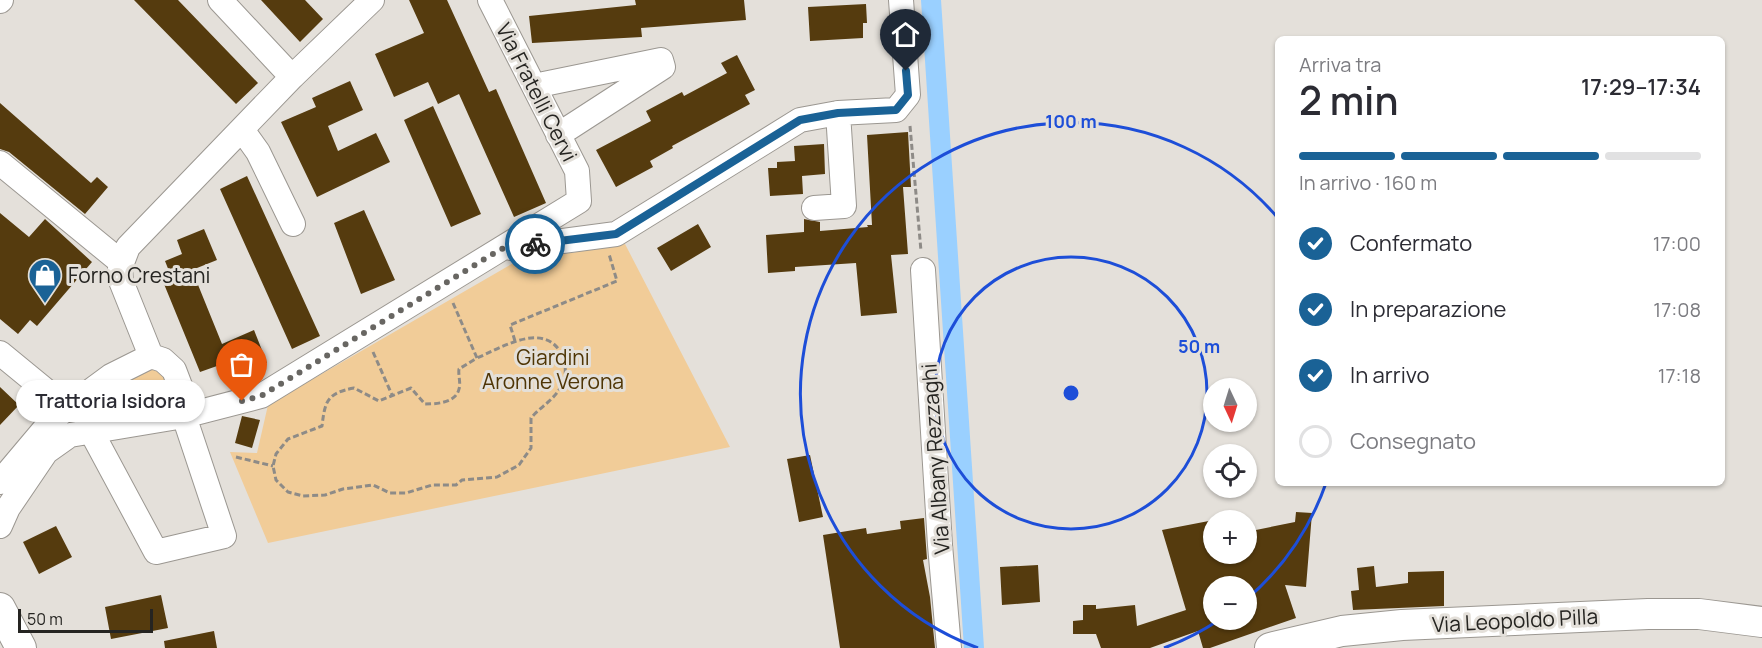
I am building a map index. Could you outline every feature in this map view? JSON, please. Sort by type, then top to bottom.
[{"type":"main road","points":[[0,608],[21,648]]},
{"type":"main road","name":"Via Leopoldo Pilla","points":[[1270,648],[1344,639],[1402,625],[1648,614],[1699,615],[1762,622]]},
{"type":"street","points":[[220,0],[292,77]]},
{"type":"street","points":[[151,357],[122,281],[122,263],[128,248],[243,131],[292,77],[372,0]]},
{"type":"street","name":"Via Fratelli Cervi","points":[[490,0],[577,171],[579,201]]},
{"type":"street","points":[[501,249],[611,241],[800,120],[838,113],[896,110],[908,95],[901,0]]},
{"type":"street","points":[[534,86],[661,60],[663,67],[558,135]]},
{"type":"street","points":[[814,208],[844,206],[838,113]]},
{"type":"street","points":[[243,131],[258,152],[293,224]]},
{"type":"street","points":[[0,163],[122,263]]},
{"type":"street","points":[[3,515],[46,452],[70,435],[184,416],[261,396],[579,201],[595,224],[611,241]]},
{"type":"street","name":"Via Albany Rezzaghi","points":[[923,270],[940,545],[949,648]]},
{"type":"street","points":[[0,353],[67,408]]},
{"type":"street","points":[[0,482],[54,418],[111,376],[151,357],[163,360],[174,370],[182,391],[184,416],[224,536],[156,552],[92,433]]},
{"type":"path","points":[[908,95],[923,270]]},
{"type":"path","points":[[515,341],[510,325],[617,281],[611,241]]},
{"type":"path","points":[[451,298],[477,358]]},
{"type":"path","points":[[542,337],[556,346],[566,367],[562,384],[552,399],[531,418],[531,448],[519,465],[497,477],[462,480],[456,485],[432,485],[406,493],[390,494],[373,485],[303,496],[288,492],[276,480],[273,466],[276,454],[288,439],[322,426],[323,409],[329,398],[340,390],[354,388],[379,401],[411,388],[425,404],[438,404],[453,399],[459,389],[459,369],[515,341],[542,337]]},
{"type":"path","points":[[370,345],[392,395]]},
{"type":"path","points":[[236,457],[273,466]]},
{"type":"green space","name":"Giardini Aronne Verona","points":[[625,244],[730,447],[268,543],[230,452],[257,453],[268,405],[515,262]]},
{"type":"green space","points":[[137,369],[162,369],[172,389],[168,404],[104,418],[98,416],[91,404]]},
{"type":"building","points":[[134,0],[178,0],[258,83],[236,104]]},
{"type":"building","points":[[261,0],[305,0],[323,19],[300,42]]},
{"type":"building","points":[[409,0],[447,0],[489,92],[496,89],[546,203],[514,217],[459,94],[438,104],[428,82],[394,97],[375,54],[424,33]]},
{"type":"building","points":[[635,0],[744,0],[746,20],[641,28],[642,37],[532,43],[529,16],[636,5]]},
{"type":"building","points":[[866,4],[867,23],[863,23],[863,38],[810,41],[808,7]]},
{"type":"building","points":[[737,55],[755,90],[745,95],[750,104],[672,146],[673,148],[650,161],[653,167],[616,187],[596,150],[651,121],[646,111],[682,92],[684,96],[727,73],[721,63]]},
{"type":"building","points":[[350,81],[363,110],[328,126],[338,151],[376,133],[390,162],[317,197],[281,122],[316,107],[312,98]]},
{"type":"building","points":[[0,103],[91,183],[97,177],[108,187],[85,214],[9,152],[0,149]]},
{"type":"building","points":[[433,106],[481,214],[451,227],[404,120]]},
{"type":"building","points":[[908,132],[911,187],[903,187],[908,254],[891,255],[897,313],[861,316],[856,263],[795,267],[795,271],[768,273],[766,235],[804,232],[804,219],[820,222],[820,231],[872,225],[867,135]]},
{"type":"building","points":[[824,144],[825,174],[802,176],[803,194],[770,196],[768,168],[777,168],[777,162],[795,161],[794,146]]},
{"type":"building","points":[[247,176],[320,336],[292,349],[220,189]]},
{"type":"building","points":[[364,210],[395,280],[361,294],[334,223]]},
{"type":"building","points":[[0,213],[29,237],[45,219],[92,262],[37,326],[30,320],[18,334],[0,319]]},
{"type":"building","points":[[698,224],[711,247],[671,271],[657,248]]},
{"type":"building","points":[[204,229],[217,260],[192,270],[222,344],[254,330],[267,363],[223,381],[217,366],[200,372],[164,284],[173,281],[165,261],[182,254],[177,240]]},
{"type":"building","points":[[0,387],[19,405],[0,425]]},
{"type":"building","points":[[242,416],[260,420],[252,448],[235,443]]},
{"type":"building","points":[[810,455],[823,517],[799,522],[787,459]]},
{"type":"building","points":[[1296,512],[1312,513],[1306,587],[1285,585],[1296,618],[1210,648],[1203,648],[1198,631],[1150,648],[1101,648],[1096,634],[1073,634],[1073,621],[1083,620],[1083,605],[1096,605],[1096,609],[1135,605],[1137,626],[1186,610],[1162,530],[1203,522],[1203,564],[1257,564],[1257,530],[1295,522]]},
{"type":"building","points":[[924,518],[927,559],[923,560],[930,597],[935,648],[840,648],[823,535],[866,528],[867,534],[901,529],[900,521]]},
{"type":"building","points":[[56,526],[72,557],[39,574],[23,542]]},
{"type":"building","points":[[1038,565],[1040,602],[1002,605],[1000,567]]},
{"type":"building","points":[[1374,566],[1376,587],[1408,583],[1408,572],[1444,571],[1444,606],[1353,610],[1351,591],[1359,590],[1357,568]]},
{"type":"building","points":[[161,595],[168,628],[111,639],[105,607]]},
{"type":"building","points":[[214,631],[217,648],[165,648],[164,641]]},
{"type":"waterway","points":[[931,0],[974,648]]},
{"type":"way so far","points":[[242,401],[261,396],[501,249],[535,244]]},
{"type":"place","name":"Forno Crestani","points":[[45,304]]},
{"type":"place","name":"Trattoria Isidora","points":[[242,401]]},
{"type":"route","points":[[535,244],[616,234],[800,120],[838,113],[896,110],[908,95],[906,71]]}]
